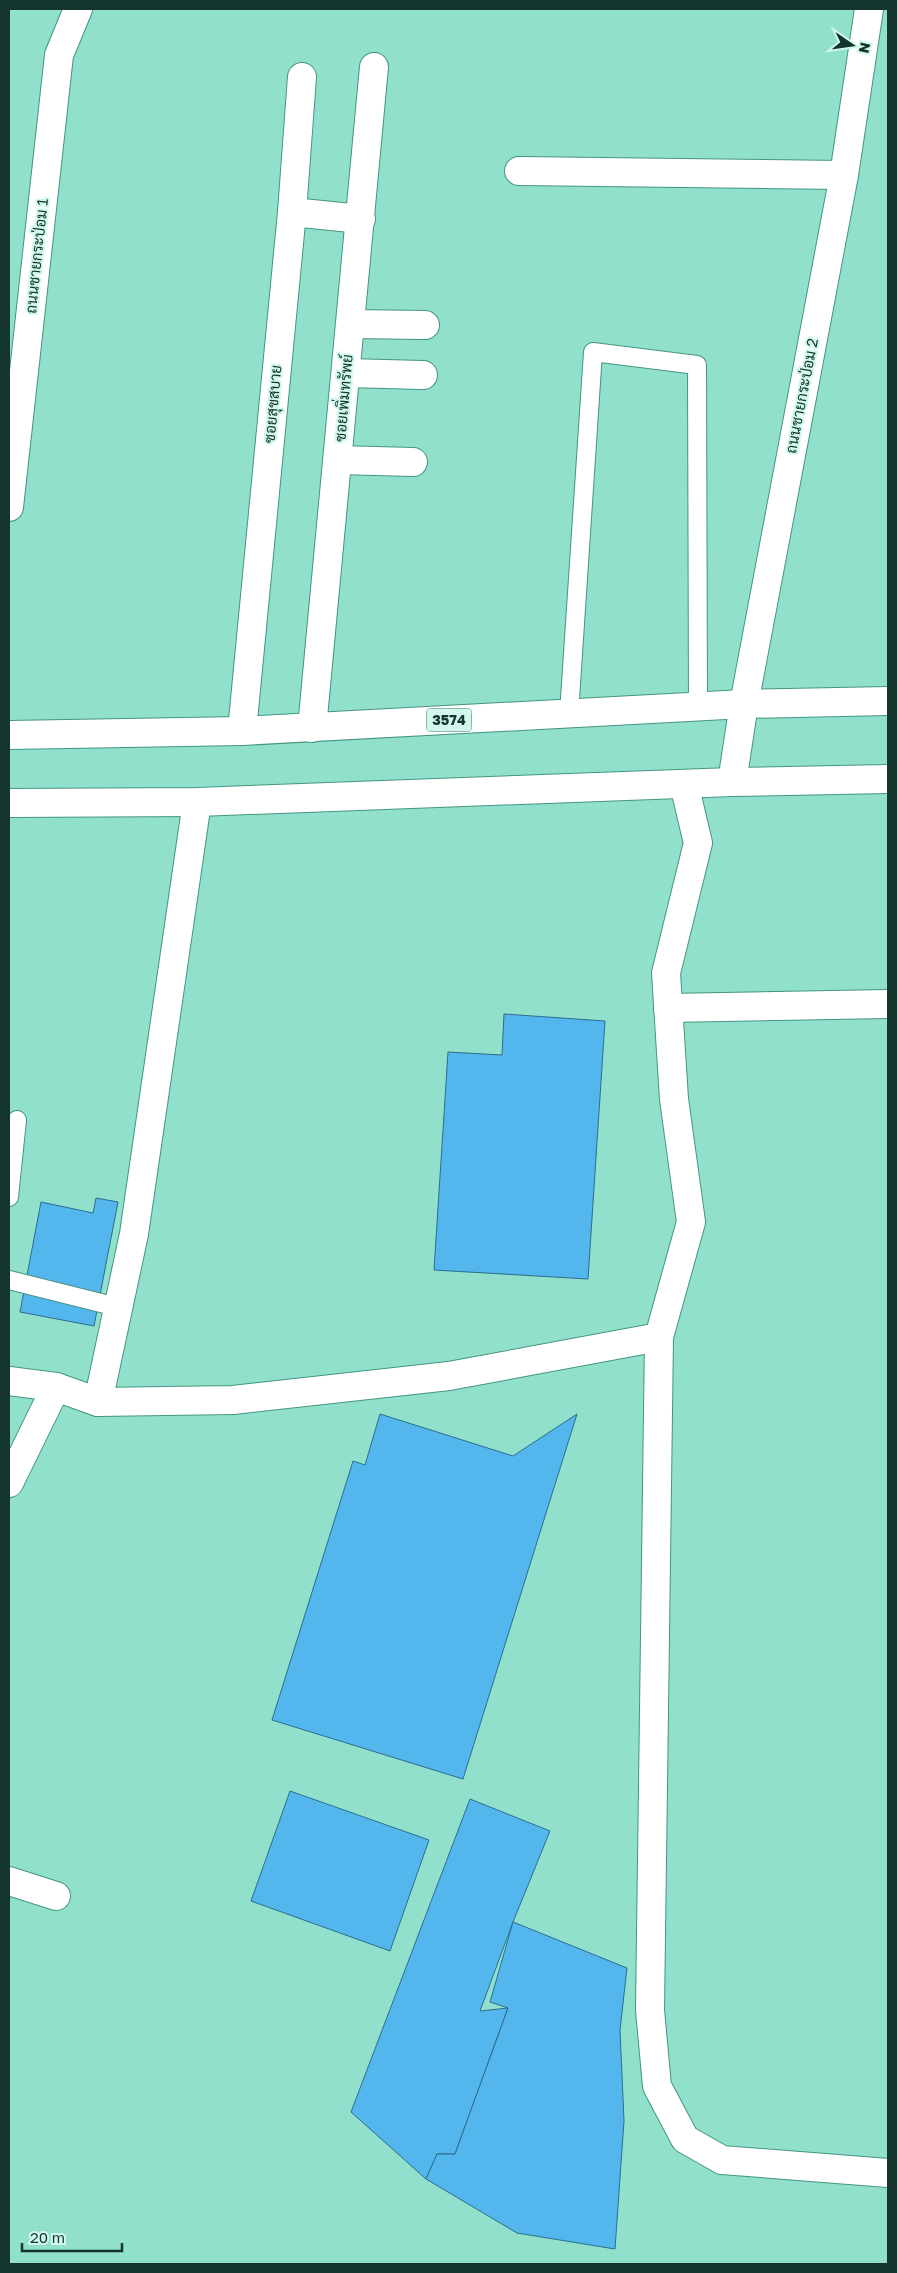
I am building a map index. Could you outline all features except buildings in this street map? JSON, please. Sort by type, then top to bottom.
[{"type":"street","name":"ถนนชายกระป่อม 1","points":[[9,506],[59,55],[78,9]]},
{"type":"street","name":"ถนนชายกระป่อม 2","points":[[732,782],[744,704],[844,175],[869,9]]},
{"type":"street","name":"ซอยเพิ่มทรัพย์","points":[[312,728],[374,67]]},
{"type":"street","name":"ซอยสุขสบาย","points":[[242,731],[292,212],[302,77]]},
{"type":"street","points":[[519,171],[844,175]]},
{"type":"street","points":[[292,212],[361,220]]},
{"type":"street","points":[[350,324],[425,325]]},
{"type":"street","points":[[346,374],[423,375]]},
{"type":"street","points":[[338,460],[413,462]]},
{"type":"street","name":"3574","points":[[9,735],[242,731],[744,704],[888,701]]},
{"type":"street","points":[[9,803],[197,802],[732,782],[888,779]]},
{"type":"street","points":[[684,784],[698,843],[666,973],[674,1099],[691,1222],[659,1337],[650,2010],[657,2086],[685,2139],[722,2160],[888,2172]]},
{"type":"street","points":[[98,1402],[134,1234],[197,802]]},
{"type":"street","points":[[668,1008],[888,1004]]},
{"type":"street","points":[[9,1381],[56,1387],[98,1402],[233,1400],[449,1376],[659,1337]]},
{"type":"street","points":[[9,1482],[56,1387]]},
{"type":"street","points":[[9,1881],[56,1896]]},
{"type":"lane","points":[[569,714],[593,352],[697,365],[698,707]]},
{"type":"lane","points":[[9,1197],[18,1120]]},
{"type":"lane","points":[[9,1280],[117,1307]]}]
